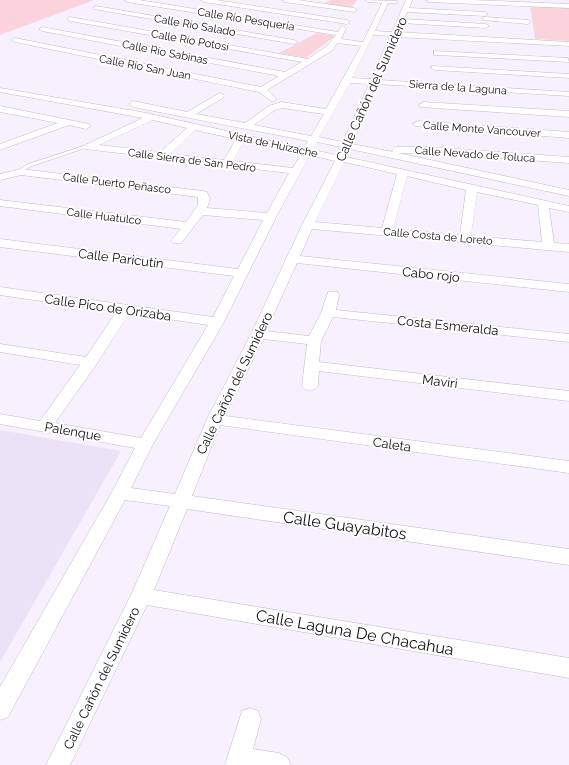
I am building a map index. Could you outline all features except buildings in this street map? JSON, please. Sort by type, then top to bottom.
[{"type":"street","name":"Calle Río Pesquería","points":[[132,0],[315,30],[342,31]]},
{"type":"street","points":[[204,0],[342,31],[367,39],[395,34],[528,22],[569,6]]},
{"type":"street","points":[[273,99],[262,90],[330,48],[356,8],[285,0]]},
{"type":"street","points":[[316,4],[325,0]]},
{"type":"street","points":[[368,0],[408,4],[485,19]]},
{"type":"street","points":[[429,0],[528,22],[569,44]]},
{"type":"street","name":"Calle Cañón del Sumidero","points":[[0,709],[120,494],[145,444],[217,322],[270,217],[347,80],[387,1]]},
{"type":"street","points":[[63,21],[113,2]]},
{"type":"street","name":"Calle Cañón del Sumidero","points":[[58,765],[141,596],[215,419],[258,334],[343,152],[408,4]]},
{"type":"street","name":"Calle Río Salado","points":[[90,11],[294,42]]},
{"type":"street","points":[[401,21],[485,19],[528,22]]},
{"type":"street","name":"Calle Río Sabinas","points":[[63,21],[39,31],[287,75]]},
{"type":"street","name":"Calle Río Potosí","points":[[63,21],[309,61]]},
{"type":"street","points":[[271,54],[315,30]]},
{"type":"street","name":"Calle Río San Juan","points":[[28,35],[15,40],[262,90]]},
{"type":"street","points":[[568,59],[438,50],[435,70],[569,76]]},
{"type":"street","name":"Sierra de la Laguna","points":[[347,80],[569,94]]},
{"type":"street","points":[[189,114],[237,86]]},
{"type":"street","name":"Vista de Huizache","points":[[0,90],[141,115],[241,138],[310,145],[343,152],[380,152],[569,193]]},
{"type":"street","name":"Vista de Huizache","points":[[124,102],[247,126],[310,145],[343,152],[403,172],[569,209]]},
{"type":"street","points":[[247,126],[272,108],[285,105],[329,112]]},
{"type":"street","points":[[141,115],[155,108]]},
{"type":"street","points":[[0,109],[86,126]]},
{"type":"street","name":"Calle Monte Vancouver","points":[[569,114],[420,114],[569,135]]},
{"type":"street","points":[[89,147],[151,118]]},
{"type":"street","points":[[0,147],[69,122]]},
{"type":"street","points":[[162,156],[193,127]]},
{"type":"street","points":[[0,136],[20,140]]},
{"type":"street","points":[[226,164],[241,138]]},
{"type":"street","name":"Calle Sierra de San Pedro","points":[[89,147],[295,171]]},
{"type":"street","name":"Calle Nevado de Toluca","points":[[380,152],[430,150],[569,160]]},
{"type":"street","points":[[0,177],[15,172]]},
{"type":"street","name":"Calle Puerto Peñasco","points":[[15,172],[199,193],[203,194],[205,198],[201,211]]},
{"type":"street","points":[[387,231],[403,172]]},
{"type":"street","points":[[465,238],[472,187]]},
{"type":"street","name":"Calle Huatulco","points":[[0,202],[188,226]]},
{"type":"street","points":[[543,203],[548,246]]},
{"type":"street","points":[[177,241],[201,211],[270,217]]},
{"type":"street","name":"Calle Costa de Loreto","points":[[308,225],[569,248]]},
{"type":"street","name":"Calle Paricutín","points":[[0,243],[241,273]]},
{"type":"street","name":"Cabo rojo","points":[[292,260],[569,288]]},
{"type":"street","name":"Calle Pico de Orizaba","points":[[0,291],[124,310],[217,322]]},
{"type":"street","points":[[310,386],[314,341],[328,313],[333,294]]},
{"type":"street","points":[[45,426],[124,310]]},
{"type":"street","name":"Costa Esmeralda","points":[[328,313],[569,338]]},
{"type":"street","points":[[258,334],[314,341]]},
{"type":"street","points":[[0,348],[90,362]]},
{"type":"street","name":"Maviri","points":[[311,366],[569,396]]},
{"type":"street","name":"Palenque","points":[[0,419],[145,444]]},
{"type":"street","name":"Caleta","points":[[215,419],[234,423],[569,468]]},
{"type":"street","name":"Calle Guayabitos","points":[[120,494],[180,501],[569,557]]},
{"type":"street","name":"Calle Laguna De Chacahua","points":[[141,596],[569,668]]},
{"type":"street","points":[[250,719],[238,761],[279,765]]},
{"type":"lane","points":[[15,172],[30,165],[89,147]]},
{"type":"shaded area","points":[[0,0],[94,0],[0,35]]},
{"type":"shaded area","points":[[331,0],[357,0],[352,7],[348,8],[323,4]]},
{"type":"shaded area","points":[[530,5],[569,7],[569,41],[535,39]]},
{"type":"shaded area","points":[[317,33],[335,36],[306,58],[279,53]]},
{"type":"shaded area","points":[[0,430],[121,451],[0,662]]}]
